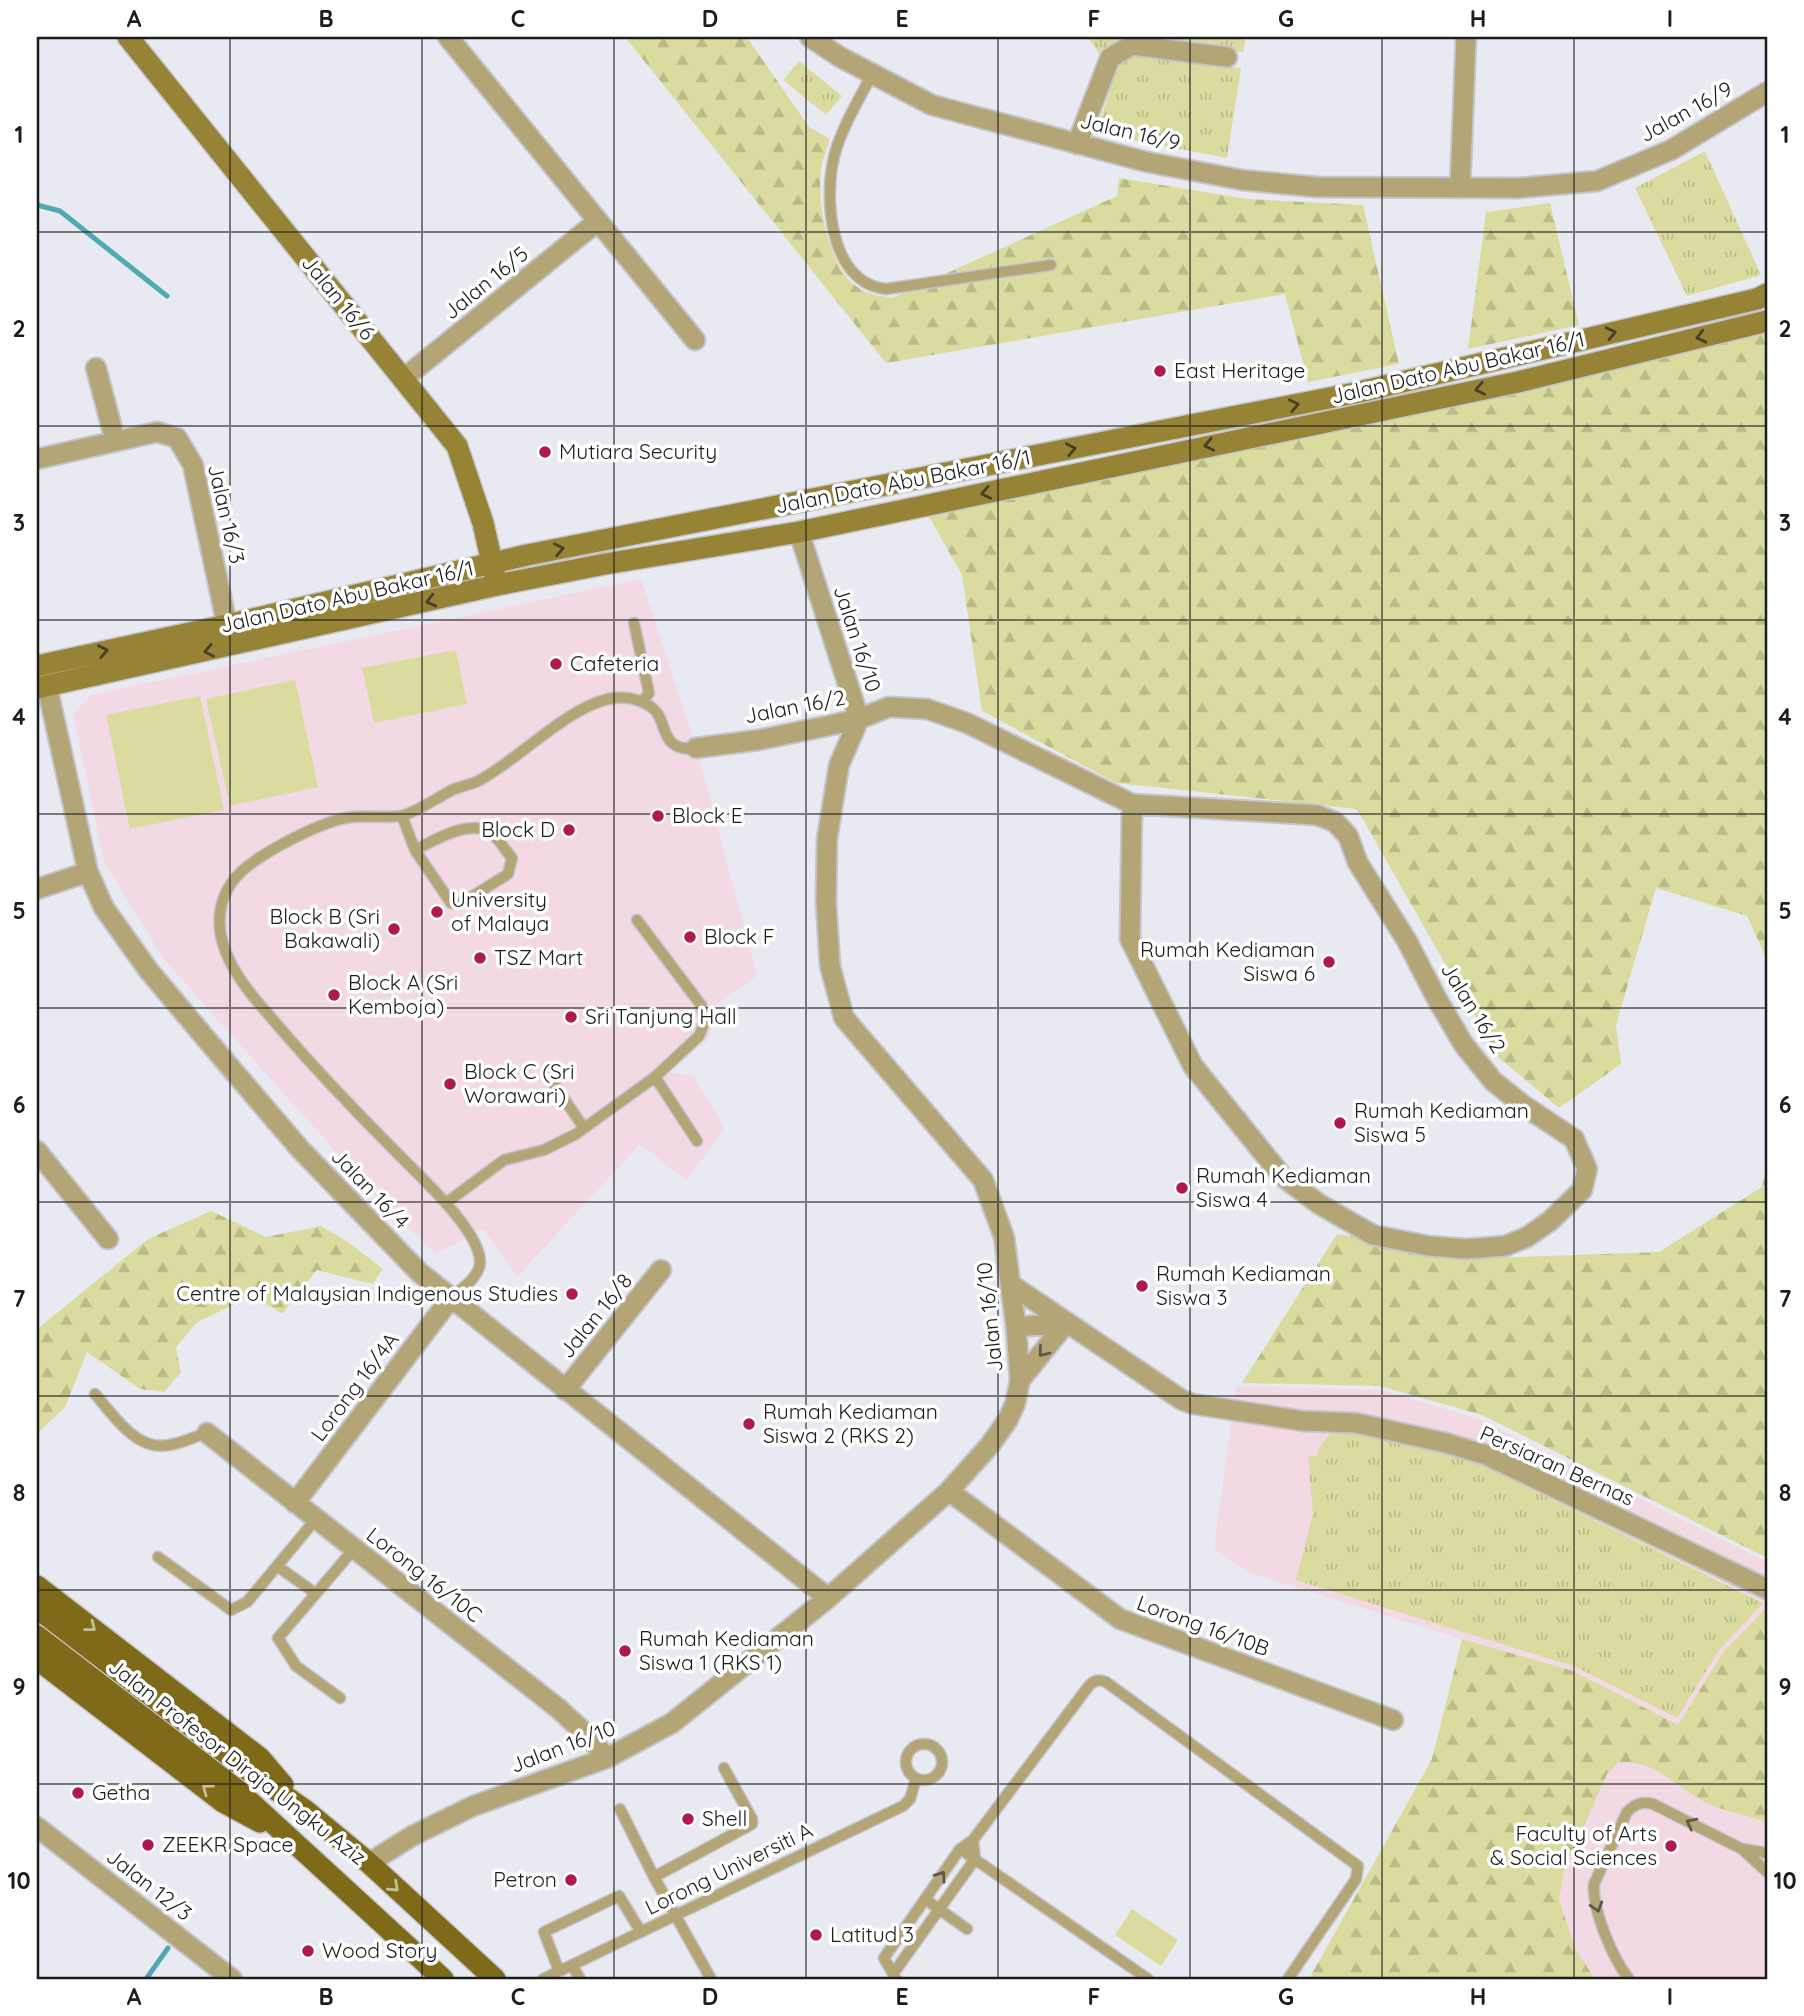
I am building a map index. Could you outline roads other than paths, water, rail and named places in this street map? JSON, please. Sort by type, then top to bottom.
[{"type":"main road","name":"Jalan 16/6","points":[[128,37],[457,446],[483,523],[497,585]]},
{"type":"main road","name":"Jalan Dato Abu Bakar 16/1","points":[[37,666],[492,563],[1355,393],[1756,299],[1767,294]]},
{"type":"main road","name":"Jalan Dato Abu Bakar 16/1","points":[[42,687],[497,585],[799,532],[1518,382],[1767,321]]},
{"type":"main road","points":[[37,1586],[260,1758],[306,1810]]},
{"type":"main road","name":"Jalan Profesor Diraja Ungku Aziz","points":[[37,1608],[249,1771],[306,1810],[369,1863],[495,1979]]},
{"type":"main road","name":"Jalan Profesor Diraja Ungku Aziz","points":[[37,1636],[236,1789],[443,1979]]},
{"type":"main road","points":[[37,1660],[223,1802],[287,1836]]},
{"type":"street","points":[[448,37],[695,340]]},
{"type":"street","name":"Jalan 16/9","points":[[810,37],[840,57],[932,105],[1147,162],[1242,180],[1317,187],[1520,188],[1597,181],[1671,150],[1767,92]]},
{"type":"street","points":[[1460,188],[1466,37]]},
{"type":"street","points":[[1077,144],[1110,58],[1132,45],[1227,57]]},
{"type":"street","name":"Jalan 16/5","points":[[403,379],[598,221]]},
{"type":"street","points":[[96,368],[115,440]]},
{"type":"street","name":"Jalan 16/3","points":[[37,459],[157,432],[177,438],[193,465],[227,625]]},
{"type":"street","name":"Jalan 16/10","points":[[369,1863],[412,1836],[473,1806],[607,1758],[672,1723],[828,1598],[949,1491],[990,1446],[1007,1422],[1015,1404],[1020,1380],[1004,1237],[983,1180],[844,1017],[830,966],[826,902],[827,839],[839,765],[859,719],[799,532]]},
{"type":"street","name":"Jalan 16/4","points":[[42,687],[88,872],[104,908],[149,971],[300,1149],[419,1272],[828,1598]]},
{"type":"street","name":"Jalan 16/2","points":[[696,748],[758,740],[859,719],[889,707],[927,709],[967,723],[1132,804],[1317,815],[1335,821],[1348,836],[1359,863],[1407,941],[1464,1045],[1493,1081],[1574,1139],[1587,1169],[1582,1190],[1550,1221],[1527,1237],[1505,1246],[1466,1249],[1429,1246],[1373,1235],[1320,1204],[1282,1176],[1194,1066],[1130,939],[1132,804]]},
{"type":"street","points":[[37,889],[88,872]]},
{"type":"street","points":[[37,1151],[108,1239]]},
{"type":"street","name":"Jalan 16/8","points":[[565,1390],[661,1270]]},
{"type":"street","name":"Persiaran Bernas","points":[[1010,1284],[1182,1400],[1303,1421],[1356,1423],[1486,1455],[1765,1590]]},
{"type":"street","name":"Lorong 16/4A","points":[[295,1503],[451,1298]]},
{"type":"street","points":[[1016,1328],[1066,1323]]},
{"type":"street","points":[[1020,1380],[1066,1323]]},
{"type":"street","name":"Lorong 16/10C","points":[[207,1433],[559,1709],[607,1758]]},
{"type":"street","name":"Lorong 16/10B","points":[[949,1491],[1119,1619],[1392,1720]]},
{"type":"street","name":"Jalan 12/3","points":[[37,1827],[232,1979]]},
{"type":"lane","points":[[872,74],[849,117],[836,151],[829,194],[837,245],[846,263],[857,276],[866,284],[886,289],[1051,265]]},
{"type":"lane","points":[[634,623],[649,692],[643,701]]},
{"type":"lane","points":[[451,1298],[476,1275],[481,1265],[480,1255],[470,1236],[446,1203],[326,1082],[246,987],[223,945],[221,906],[227,887],[242,870],[261,857],[324,824],[349,817],[402,816],[455,789],[478,781],[551,730],[600,701],[617,697],[643,701],[657,713],[670,742],[681,749],[696,748]]},
{"type":"lane","points":[[402,816],[415,850],[451,903],[460,904],[508,874],[512,858],[492,833],[480,827],[441,837],[415,850]]},
{"type":"lane","points":[[446,1203],[504,1160],[544,1150],[584,1128],[655,1077],[699,1036],[705,1021],[701,1005],[637,920]]},
{"type":"lane","points":[[547,1074],[584,1128]]},
{"type":"lane","points":[[655,1077],[697,1141]]},
{"type":"lane","points":[[95,1394],[132,1434],[151,1445],[169,1445],[207,1433]]},
{"type":"lane","points":[[158,1557],[231,1610],[247,1602],[316,1518]]},
{"type":"lane","points":[[340,1698],[296,1666],[278,1638],[354,1549]]},
{"type":"lane","points":[[277,1566],[315,1593]]},
{"type":"lane","points":[[973,1840],[975,1860],[895,1976],[884,1958],[960,1849],[973,1840],[1093,1681],[1107,1682],[1358,1866],[1356,1879],[1288,1979]]},
{"type":"lane","points":[[654,1877],[752,1824],[752,1819],[724,1768]]},
{"type":"lane","name":"Lorong Universiti A","points":[[543,1979],[903,1806],[910,1799],[916,1779]]},
{"type":"lane","points":[[1629,1979],[1606,1934],[1593,1896],[1594,1884],[1627,1812],[1639,1803],[1653,1804],[1742,1849],[1767,1872]]},
{"type":"lane","points":[[620,1810],[711,1979]]},
{"type":"lane","points":[[960,1849],[1148,1979]]},
{"type":"lane","points":[[1742,1849],[1767,1853]]},
{"type":"lane","points":[[559,1971],[544,1932],[619,1896],[641,1932]]},
{"type":"lane","points":[[925,1899],[967,1929]]},
{"type":"lane","points":[[572,1965],[580,1979]]},
{"type":"waterway","points":[[37,205],[60,211],[167,296]]},
{"type":"waterway","points":[[146,1979],[168,1948]]},
{"type":"place","name":"East Heritage","points":[[1160,371]]},
{"type":"place","name":"Mutiara Security","points":[[545,452]]},
{"type":"place","name":"Cafeteria","points":[[556,664]]},
{"type":"place","name":"Block E","points":[[658,816]]},
{"type":"place","name":"Block D","points":[[569,830]]},
{"type":"place","name":"University of Malaya","points":[[437,912]]},
{"type":"place","name":"Block B (Sri Bakawali)","points":[[394,929]]},
{"type":"place","name":"Block F","points":[[690,937]]},
{"type":"place","name":"TSZ Mart","points":[[480,958]]},
{"type":"place","name":"Rumah Kediaman Siswa 6","points":[[1329,962]]},
{"type":"place","name":"Block A (Sri Kemboja)","points":[[334,995]]},
{"type":"place","name":"Sri Tanjung Hall","points":[[571,1017]]},
{"type":"place","name":"Block C (Sri Worawari)","points":[[450,1084]]},
{"type":"place","name":"Rumah Kediaman Siswa 5","points":[[1340,1123]]},
{"type":"place","name":"Rumah Kediaman Siswa 4","points":[[1182,1188]]},
{"type":"place","name":"Rumah Kediaman Siswa 3","points":[[1142,1286]]},
{"type":"place","name":"Centre of Malaysian Indigenous Studies","points":[[572,1294]]},
{"type":"place","name":"Rumah Kediaman Siswa 2 (RKS 2)","points":[[749,1424]]},
{"type":"place","name":"Rumah Kediaman Siswa 1 (RKS 1)","points":[[625,1651]]},
{"type":"place","name":"Getha","points":[[78,1793]]},
{"type":"place","name":"Shell","points":[[688,1819]]},
{"type":"place","name":"ZEEKR Space","points":[[148,1845]]},
{"type":"place","name":"Faculty of Arts & Social Sciences","points":[[1671,1846]]},
{"type":"place","name":"Petron","points":[[571,1880]]},
{"type":"place","name":"Latitud 3","points":[[816,1935]]},
{"type":"place","name":"Wood Story","points":[[308,1951]]}]
